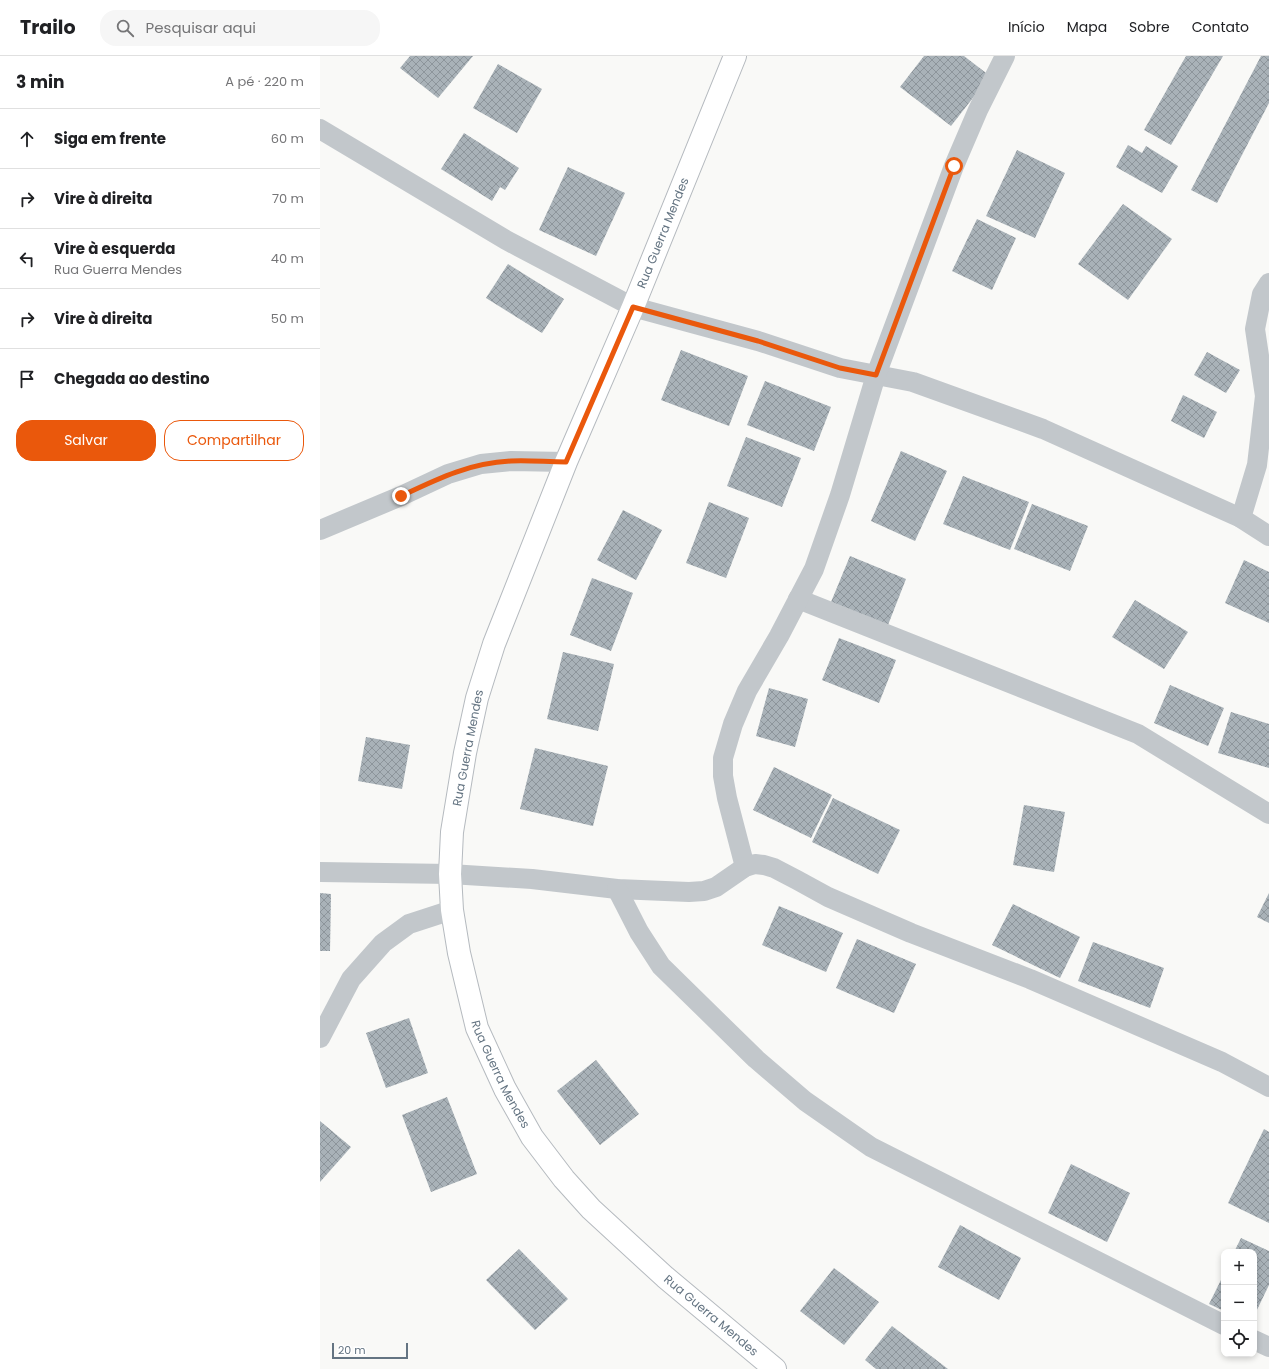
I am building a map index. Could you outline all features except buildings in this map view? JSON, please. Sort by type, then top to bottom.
[{"type":"street","name":"Rua Guerra Mendes","points":[[736,56],[633,307],[566,462],[494,644],[477,698],[465,753],[452,832],[450,874],[452,910],[458,953],[477,1028],[505,1089],[532,1137],[564,1178],[591,1209],[665,1277],[775,1369]]},
{"type":"street","points":[[746,867],[723,776],[723,758],[733,724],[747,691],[779,636],[814,569],[840,495],[876,375],[954,166],[978,110],[1005,56]]},
{"type":"street","points":[[320,129],[506,240],[633,307],[758,341],[840,368],[913,382],[1043,429],[1241,518],[1269,536]]},
{"type":"street","points":[[1241,518],[1257,465],[1265,396],[1255,329],[1262,294],[1269,283]]},
{"type":"street","points":[[320,530],[401,496],[448,474],[481,464],[511,461],[566,462]]},
{"type":"street","points":[[798,599],[1138,734],[1269,814]]},
{"type":"street","points":[[320,872],[450,874],[532,879],[617,889],[689,892],[716,887],[746,867],[755,864],[774,868],[828,897],[911,933],[1030,979],[1222,1062],[1269,1087]]},
{"type":"street","points":[[617,889],[639,932],[661,966],[756,1059],[805,1101],[871,1146],[1221,1323]]},
{"type":"street","points":[[320,1038],[351,979],[383,943],[409,924],[452,910]]},
{"type":"street","points":[[1257,1341],[1269,1347]]},
{"type":"route","points":[[401,496],[448,474],[481,464],[511,461],[566,462],[633,307],[758,341],[840,368],[876,375],[954,166]]}]
